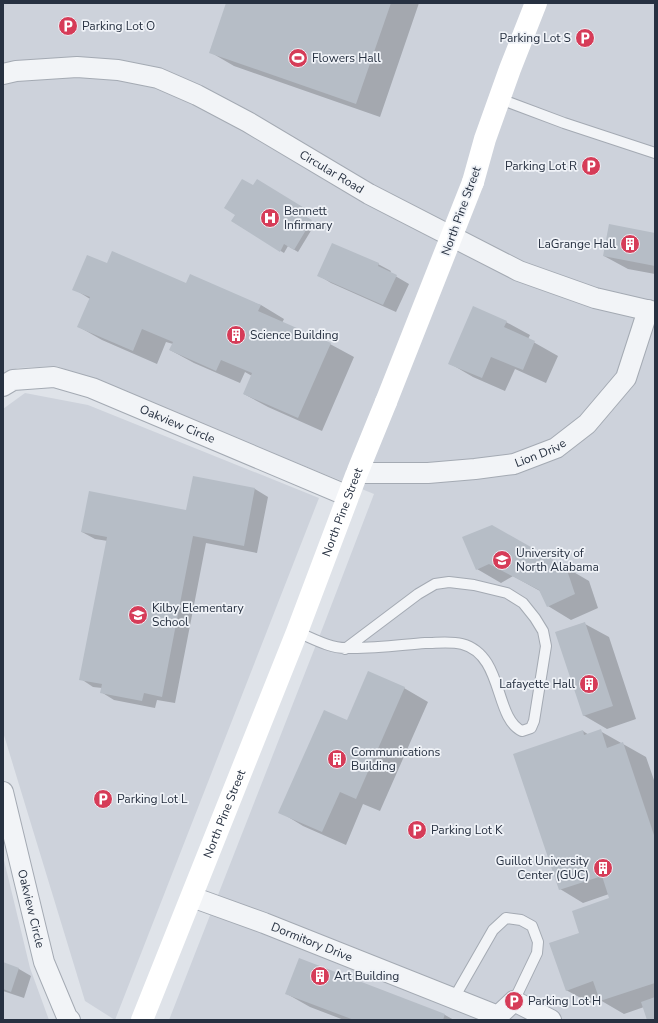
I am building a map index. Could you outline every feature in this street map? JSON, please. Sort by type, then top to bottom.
[{"type":"main road","name":"North Pine Street","points":[[142,1020],[297,632],[348,496],[473,182],[510,69],[536,3]]},
{"type":"street","name":"Circular Road","points":[[3,74],[16,71],[77,67],[118,70],[158,78],[197,95],[254,126],[369,194],[519,271],[595,298],[652,311]]},
{"type":"street","name":"Lion Drive","points":[[357,473],[428,474],[475,469],[514,464],[556,448],[587,424],[626,378],[652,311]]},
{"type":"street","name":"Oakview Circle","points":[[3,386],[13,380],[54,377],[92,388],[348,496]]},
{"type":"street","name":"Oakview Circle","points":[[3,792],[44,962],[67,1017],[70,1020]]},
{"type":"street","name":"Dormitory Drive","points":[[192,897],[264,923],[501,1018],[514,1001]]},
{"type":"street","points":[[514,1001],[551,1020]]},
{"type":"lane","points":[[500,99],[564,123],[655,153]]},
{"type":"lane","points":[[297,632],[322,643],[345,649],[441,642],[462,644],[478,652],[489,666],[508,716],[515,728],[522,731],[531,728],[534,721],[546,646],[543,630],[523,604],[507,593],[474,585],[449,582],[435,584],[418,594],[345,649]]},
{"type":"lane","points":[[454,998],[493,930],[506,918],[521,920],[532,926],[538,942],[537,954],[514,1001]]},
{"type":"shaded area","name":"University of North Alabama","points":[[3,3],[655,3],[655,1020],[169,1020],[374,494],[57,366],[18,368],[3,374]]},
{"type":"shaded area","name":"Kilby Elementary School","points":[[25,393],[88,405],[319,498],[115,1020],[85,1001],[3,732],[3,409]]},
{"type":"shaded area","points":[[3,856],[30,968],[49,1020],[3,1020]]},
{"type":"building","name":"Flowers Hall","points":[[226,3],[391,3],[356,104],[209,53]]},
{"type":"building","name":"Bennett Infirmary","points":[[242,179],[253,185],[257,179],[306,209],[303,215],[312,220],[294,250],[284,244],[280,252],[231,221],[235,215],[224,208]]},
{"type":"building","name":"LaGrange Hall","points":[[609,224],[655,233],[655,266],[603,256]]},
{"type":"building","points":[[332,243],[379,263],[378,266],[397,275],[383,305],[317,276]]},
{"type":"building","name":"Science Building","points":[[112,251],[186,283],[190,274],[261,305],[258,311],[331,343],[298,418],[243,394],[252,373],[221,360],[216,371],[169,350],[173,342],[142,329],[133,351],[77,327],[90,297],[72,290],[87,255],[107,263]]},
{"type":"building","points":[[473,306],[507,321],[504,327],[535,341],[523,370],[491,357],[482,378],[448,364]]},
{"type":"building","points":[[193,476],[255,488],[244,546],[193,536],[162,697],[144,693],[142,701],[100,693],[102,684],[79,680],[107,537],[81,532],[89,491],[186,510]]},
{"type":"building","points":[[492,525],[566,567],[575,594],[547,607],[539,590],[489,564],[476,570],[462,537]]},
{"type":"building","name":"Lafayette Hall","points":[[585,622],[613,706],[583,716],[555,632]]},
{"type":"building","name":"Communications Building","points":[[368,671],[405,687],[356,799],[340,792],[322,832],[278,813],[324,710],[347,720]]},
{"type":"building","name":"Guillot University Center (GUC)","points":[[601,729],[607,748],[623,742],[655,838],[655,983],[600,1001],[593,981],[566,991],[549,943],[579,933],[572,911],[609,898],[602,876],[559,890],[513,754],[583,730],[584,735]]},
{"type":"building","name":"Art Building","points":[[299,958],[445,1014],[443,1020],[354,1020],[285,994]]},
{"type":"building","points":[[3,962],[19,968],[11,992],[3,989]]},
{"type":"building","points":[[655,997],[655,1020],[647,1020],[641,1002]]},
{"type":"place","name":"Parking Lot O","points":[[68,26]]},
{"type":"place","name":"Parking Lot S","points":[[585,38]]},
{"type":"place","name":"Flowers Hall","points":[[298,58]]},
{"type":"place","name":"Parking Lot R","points":[[591,166]]},
{"type":"place","name":"Bennett Infirmary","points":[[270,218]]},
{"type":"place","name":"LaGrange Hall","points":[[630,244]]},
{"type":"place","name":"Science Building","points":[[236,335]]},
{"type":"place","name":"University of North Alabama","points":[[502,560]]},
{"type":"place","name":"Kilby Elementary School","points":[[138,615]]},
{"type":"place","name":"Lafayette Hall","points":[[589,684]]},
{"type":"place","name":"Communications Building","points":[[337,759]]},
{"type":"place","name":"Parking Lot L","points":[[103,799]]},
{"type":"place","name":"Parking Lot K","points":[[417,830]]},
{"type":"place","name":"Guillot University Center (GUC)","points":[[603,868]]},
{"type":"place","name":"Art Building","points":[[320,976]]},
{"type":"place","name":"Parking Lot H","points":[[514,1001]]}]
